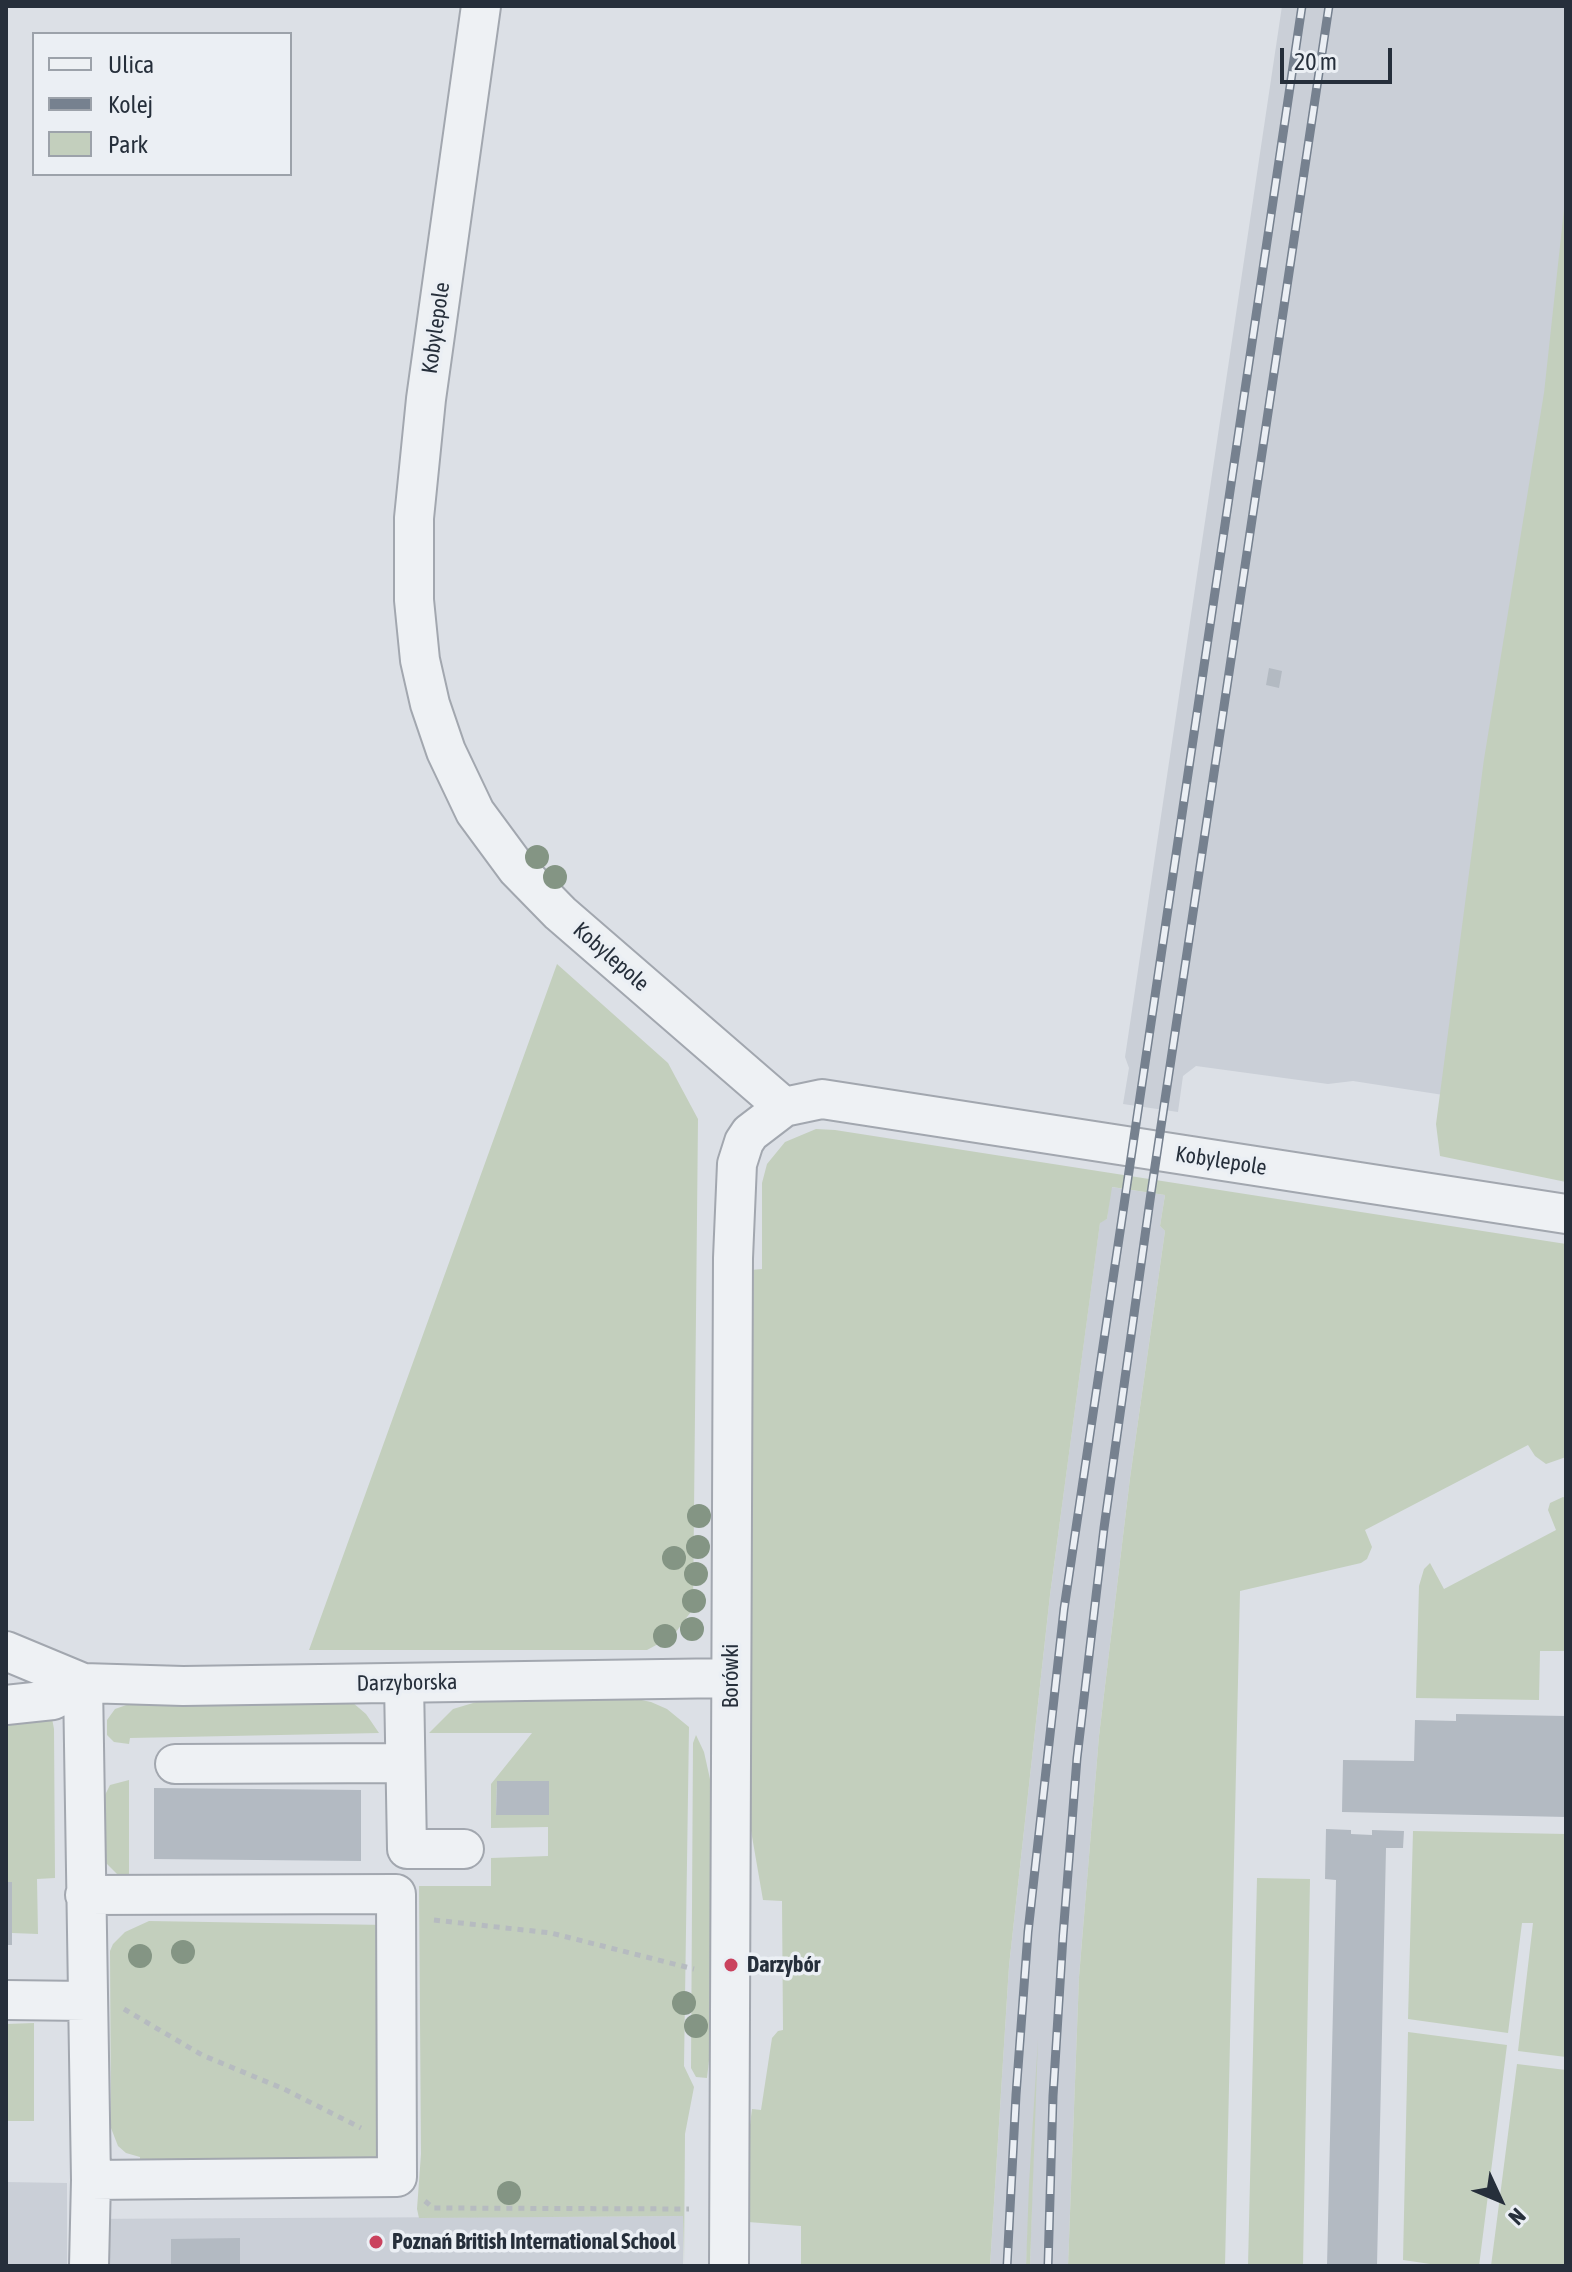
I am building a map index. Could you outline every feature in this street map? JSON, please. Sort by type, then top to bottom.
[{"type":"street","name":"Kobylepole","points":[[481,6],[426,399],[414,518],[414,600],[420,660],[430,704],[446,751],[475,812],[517,869],[560,913],[784,1107],[809,1100],[841,1101],[1566,1214]]},
{"type":"street","name":"Borówki","points":[[729,2266],[733,1258],[737,1164],[750,1133],[784,1107]]},
{"type":"street","points":[[6,1651],[83,1683],[91,2180],[89,2266]]},
{"type":"street","name":"Darzyborska","points":[[6,1705],[53,1700],[83,1683],[183,1686],[731,1678]]},
{"type":"street","points":[[404,1683],[407,1849],[464,1849]]},
{"type":"street","points":[[175,1764],[405,1763]]},
{"type":"street","points":[[85,1895],[396,1894],[397,2163],[91,2180]]},
{"type":"street","points":[[6,2000],[86,2001]]},
{"type":"path","points":[[396,1915],[551,1933],[689,1970],[731,1965]]},
{"type":"path","points":[[86,2001],[105,2002],[126,2009],[202,2055],[284,2089],[397,2163],[433,2208],[689,2209]]},
{"type":"shaded area","points":[[1282,6],[1566,6],[1566,1114],[1353,1081],[1328,1084],[1196,1066],[1183,1076],[1178,1112],[1123,1104],[1129,1068],[1125,1057]]},
{"type":"shaded area","points":[[1111,1187],[1165,1195],[1160,1226],[1165,1231],[1130,1478],[1099,1736],[1079,1977],[1068,2266],[1030,2266],[1035,2099],[1026,2266],[990,2266],[1009,1966],[1050,1595],[1100,1222],[1107,1219]]},
{"type":"shaded area","points":[[6,2182],[67,2183],[67,2266],[6,2266]]},
{"type":"shaded area","name":"Poznań British International School","points":[[683,2216],[683,2266],[69,2266],[69,2219]]},
{"type":"green space","points":[[1566,191],[1566,1182],[1440,1156],[1436,1124],[1484,759],[1544,393]]},
{"type":"green space","points":[[557,964],[668,1063],[698,1119],[693,1609],[673,1636],[647,1650],[309,1650]]},
{"type":"green space","points":[[816,1129],[1566,1244],[1566,1457],[1546,1464],[1535,1456],[1528,1445],[1365,1530],[1372,1547],[1367,1559],[1361,1563],[1240,1591],[1225,2266],[1068,2266],[1079,1977],[1099,1736],[1130,1478],[1165,1231],[1160,1226],[1165,1195],[1112,1187],[1107,1219],[1100,1223],[1050,1595],[1009,1966],[990,2266],[801,2266],[801,2226],[748,2222],[748,2140],[752,2109],[761,2110],[772,2038],[783,2030],[782,1901],[763,1900],[749,1819],[751,1270],[762,1269],[762,1183],[767,1164],[785,1142]]},
{"type":"green space","points":[[1566,1498],[1566,1651],[1540,1651],[1539,1700],[1416,1698],[1419,1586],[1424,1569],[1430,1563],[1444,1589],[1556,1530],[1548,1510],[1550,1503]]},
{"type":"green space","points":[[623,1696],[667,1709],[689,1727],[684,2066],[694,2087],[685,2134],[684,2266],[683,2216],[419,2218],[419,1886],[491,1886],[491,1858],[548,1856],[548,1827],[491,1828],[491,1784],[532,1733],[429,1733],[453,1709],[483,1700]],"holes":[[[497,1781],[548,1781],[496,1814]]]},
{"type":"green space","points":[[135,1702],[352,1702],[366,1714],[379,1733],[130,1738],[129,1744],[114,1742],[107,1735],[107,1720],[115,1709]]},
{"type":"green space","points":[[51,1713],[54,1729],[55,1878],[37,1879],[38,1934],[12,1933],[12,1883],[6,1882],[6,1719]]},
{"type":"green space","points":[[696,1735],[704,1752],[712,1788],[711,2043],[707,2078],[696,2077],[691,2068],[693,1743]]},
{"type":"green space","points":[[129,1780],[129,1881],[122,1879],[105,1862],[103,1799],[110,1785]]},
{"type":"green space","points":[[1413,1831],[1566,1834],[1566,2057],[1518,2051],[1533,1923],[1522,1923],[1508,2033],[1408,2019]]},
{"type":"green space","points":[[1257,1878],[1310,1879],[1303,2266],[1248,2266]]},
{"type":"green space","points":[[149,1921],[386,1925],[381,2154],[375,2160],[140,2166],[140,2157],[126,2153],[118,2146],[111,2128],[110,1951],[125,1932]]},
{"type":"green space","points":[[34,2023],[34,2121],[6,2121],[6,2024]]},
{"type":"green space","points":[[1408,2032],[1507,2045],[1479,2266],[1444,2266],[1403,2260]]},
{"type":"green space","points":[[1038,2039],[1030,2266],[1026,2266],[1029,2184]]},
{"type":"green space","points":[[1517,2064],[1566,2070],[1566,2266],[1491,2266]]},
{"type":"building","points":[[1269,668],[1282,671],[1279,688],[1266,685]]},
{"type":"building","points":[[1456,1714],[1566,1716],[1566,1817],[1342,1812],[1343,1760],[1414,1761],[1415,1720],[1456,1721]]},
{"type":"building","points":[[497,1781],[549,1781],[549,1815],[496,1815]]},
{"type":"building","points":[[154,1788],[361,1790],[361,1861],[154,1859]]},
{"type":"building","points":[[1326,1829],[1372,1835],[1372,1830],[1404,1831],[1403,1848],[1386,1848],[1377,2266],[1327,2266],[1336,1880],[1325,1879]]},
{"type":"building","points":[[6,1882],[12,1882],[12,1945],[6,1945]]},
{"type":"building","points":[[240,2238],[240,2266],[171,2266],[171,2239]]},
{"type":"railway","points":[[1007,2266],[1028,1932],[1064,1609],[1302,6]]},
{"type":"railway","points":[[1048,2266],[1053,2096],[1063,1936],[1077,1758],[1104,1528],[1151,1193],[1329,6]]},
{"type":"place","name":"Darzybór","points":[[731,1965]]},
{"type":"place","name":"Poznań British International School","points":[[376,2242]]}]
